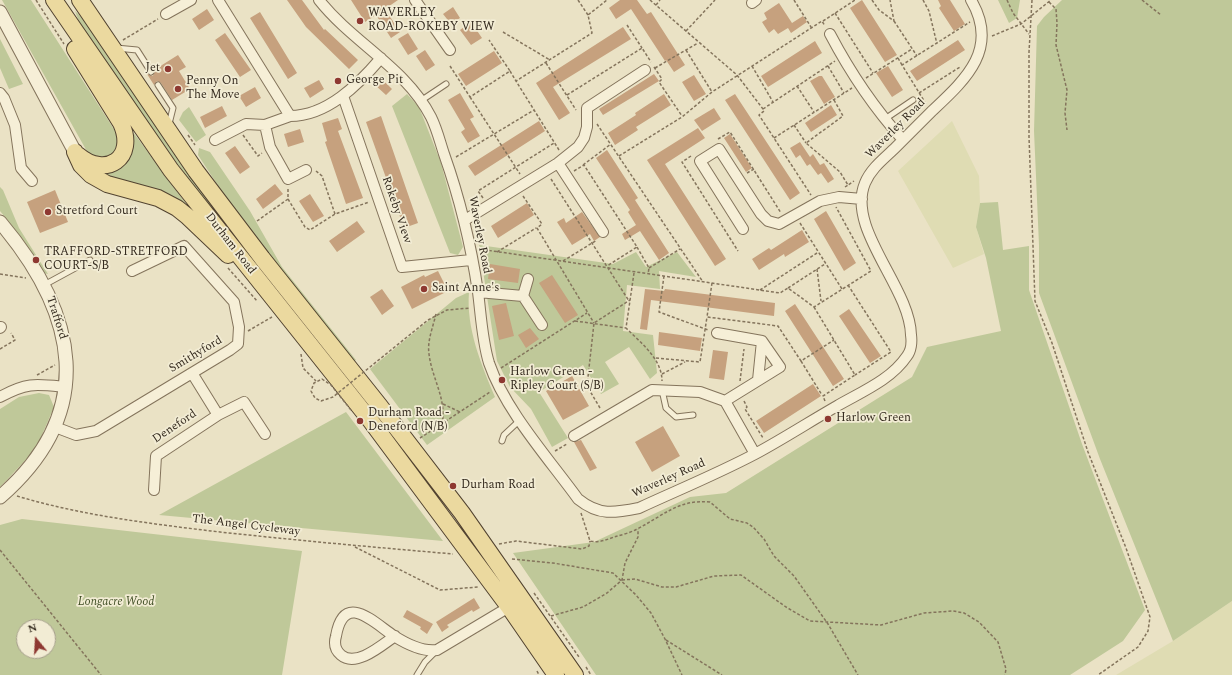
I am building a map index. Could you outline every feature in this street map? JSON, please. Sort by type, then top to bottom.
[{"type":"main road","points":[[45,0],[122,123],[126,136],[125,150],[112,164],[98,166],[91,164],[75,152]]},
{"type":"main road","name":"Durham Road","points":[[54,0],[172,170],[370,420],[509,607],[556,675]]},
{"type":"main road","name":"Durham Road","points":[[80,0],[196,170],[262,258],[379,405],[462,513],[575,675]]},
{"type":"main road","points":[[75,152],[85,171],[99,181],[158,198],[187,216],[271,296]]},
{"type":"street","points":[[166,14],[191,0]]},
{"type":"street","points":[[218,0],[290,116]]},
{"type":"street","name":"Waverley Road","points":[[319,0],[408,82],[422,100],[432,119],[457,189],[465,220],[489,361],[499,387],[520,420],[578,499],[588,508],[603,512],[620,512],[639,508],[755,454],[886,378],[908,355],[912,341],[911,325],[904,304],[864,224],[862,199],[865,183],[872,171],[960,85],[973,67],[981,40],[978,16],[971,0]]},
{"type":"street","points":[[415,0],[450,50]]},
{"type":"street","points":[[0,12],[75,152]]},
{"type":"street","points":[[830,34],[842,56],[884,120],[903,140]]},
{"type":"street","points":[[215,140],[246,124],[265,126],[290,116],[304,116],[327,106],[343,96],[381,58]]},
{"type":"street","points":[[465,220],[545,171],[578,147],[584,138],[587,127],[587,108],[645,70]]},
{"type":"street","points":[[0,93],[4,98],[15,125],[21,168],[32,181]]},
{"type":"street","name":"Rokeby View","points":[[343,96],[402,267],[471,260]]},
{"type":"street","points":[[265,126],[270,147],[288,179],[306,170]]},
{"type":"street","points":[[742,229],[700,161],[718,149],[761,214],[768,221],[778,224],[816,203],[831,198],[839,197],[862,199]]},
{"type":"street","points":[[561,160],[567,176],[603,232]]},
{"type":"street","name":"Trafford","points":[[0,222],[16,241],[44,285],[60,323],[66,363],[65,387],[55,427],[35,460],[3,494]]},
{"type":"street","name":"Smithyford","points":[[55,427],[76,435],[96,431],[238,344],[239,327],[234,302],[184,246],[132,271]]},
{"type":"street","points":[[528,279],[523,296],[542,325]]},
{"type":"street","points":[[478,292],[523,296]]},
{"type":"street","points":[[717,333],[762,342],[780,367],[725,401]]},
{"type":"street","points":[[758,380],[762,342]]},
{"type":"street","name":"Deneford","points":[[192,372],[218,415]]},
{"type":"street","points":[[0,397],[18,387],[34,384],[65,387]]},
{"type":"street","points":[[574,436],[652,390],[662,389],[700,392],[725,401],[755,454]]},
{"type":"street","name":"Deneford","points":[[154,490],[156,456],[218,415],[244,402],[265,434]]},
{"type":"street","points":[[395,636],[353,660],[345,658],[338,652],[335,642],[339,622],[343,617],[356,613],[368,617],[395,636],[428,651],[437,650],[509,607]]},
{"type":"lane","points":[[111,47],[137,50],[151,72]]},
{"type":"lane","points":[[422,100],[446,84]]},
{"type":"lane","points":[[158,85],[173,108],[168,129]]},
{"type":"lane","points":[[884,120],[913,100]]},
{"type":"lane","points":[[44,285],[90,260]]},
{"type":"lane","points":[[662,389],[666,408],[676,417],[693,415]]},
{"type":"lane","points":[[502,441],[504,435],[520,420]]},
{"type":"lane","points":[[417,675],[425,662],[437,650]]},
{"type":"path","points":[[516,81],[592,33],[588,15],[578,0]]},
{"type":"path","points":[[588,15],[607,0]]},
{"type":"path","points":[[650,0],[737,75],[763,109]]},
{"type":"path","points":[[656,5],[660,0]]},
{"type":"path","points":[[686,31],[715,0]]},
{"type":"path","points":[[794,0],[812,28]]},
{"type":"path","points":[[619,156],[682,117],[712,92],[737,75],[855,0]]},
{"type":"path","points":[[872,0],[879,10],[894,21],[916,56]]},
{"type":"path","points":[[890,0],[894,21]]},
{"type":"path","points":[[923,0],[929,11],[937,44]]},
{"type":"path","points":[[1007,0],[1021,24],[1029,34]]},
{"type":"path","points":[[1032,0],[1029,34],[1030,194],[1035,301],[1052,343],[1088,452],[1126,548],[1150,617],[1148,631],[1138,647],[1098,675]]},
{"type":"path","points":[[1142,0],[1161,15]]},
{"type":"path","points":[[981,40],[1021,24],[1050,1],[1056,9],[1058,23],[1056,45],[1067,90],[1065,113],[1067,130]]},
{"type":"path","points":[[835,13],[873,73]]},
{"type":"path","points":[[111,47],[166,14]]},
{"type":"path","points":[[902,65],[937,44],[978,16]]},
{"type":"path","points":[[822,21],[830,34]]},
{"type":"path","points":[[627,26],[642,48]]},
{"type":"path","points":[[503,32],[550,60]]},
{"type":"path","points":[[489,40],[555,143],[561,160]]},
{"type":"path","points":[[655,68],[699,42]]},
{"type":"path","points":[[774,138],[912,49]]},
{"type":"path","points":[[686,50],[712,92]]},
{"type":"path","points":[[816,203],[759,115],[764,111],[763,109],[842,56]]},
{"type":"path","points":[[919,93],[977,56]]},
{"type":"path","points":[[898,58],[931,113]]},
{"type":"path","points":[[546,63],[576,110],[587,108],[703,282]]},
{"type":"path","points":[[450,66],[515,167],[522,185],[542,224],[497,252]]},
{"type":"path","points":[[752,66],[773,102]]},
{"type":"path","points":[[828,66],[844,93]]},
{"type":"path","points":[[470,97],[510,71]]},
{"type":"path","points":[[797,86],[814,112]]},
{"type":"path","points":[[806,143],[843,116],[834,100]]},
{"type":"path","points":[[447,162],[534,110]]},
{"type":"path","points":[[794,125],[806,143],[840,172],[848,185],[872,171]]},
{"type":"path","points":[[238,127],[258,156],[270,147]]},
{"type":"path","points":[[488,206],[478,191],[555,143]]},
{"type":"path","points":[[567,176],[611,144]]},
{"type":"path","points":[[584,165],[637,247],[649,268],[648,274]]},
{"type":"path","points":[[306,170],[315,171],[322,176],[335,214]]},
{"type":"path","points":[[545,171],[629,300]]},
{"type":"path","points":[[288,179],[288,199],[305,227],[310,230],[335,214],[378,198]]},
{"type":"path","points":[[814,307],[871,271],[831,198]]},
{"type":"path","points":[[257,221],[288,199]]},
{"type":"path","points":[[795,215],[842,289]]},
{"type":"path","points":[[536,228],[594,323],[587,386],[605,417]]},
{"type":"path","points":[[563,262],[605,235],[603,232]]},
{"type":"path","points":[[607,266],[637,247]]},
{"type":"path","points":[[470,248],[780,293],[825,264]]},
{"type":"path","points":[[649,268],[680,248]]},
{"type":"path","points":[[760,290],[818,253]]},
{"type":"path","points":[[817,269],[821,302]]},
{"type":"path","points":[[23,272],[30,282]]},
{"type":"path","points":[[626,328],[634,272]]},
{"type":"path","points":[[0,274],[27,278]]},
{"type":"path","points":[[664,276],[659,312],[717,333]]},
{"type":"path","points":[[655,358],[700,362],[712,283]]},
{"type":"path","points":[[823,396],[891,352],[848,285]]},
{"type":"path","points":[[788,288],[814,307],[856,375]]},
{"type":"path","points":[[594,323],[629,300]]},
{"type":"path","points":[[351,410],[328,381],[322,379],[316,381],[311,389],[314,396],[321,401],[328,400],[428,320],[436,314],[456,308],[479,309]]},
{"type":"path","points":[[493,373],[588,313]]},
{"type":"path","points":[[436,314],[430,340],[429,355],[443,404],[442,424]]},
{"type":"path","points":[[707,316],[778,326],[823,396],[830,410]]},
{"type":"path","points":[[238,336],[272,317]]},
{"type":"path","points":[[575,321],[626,328],[655,358],[662,374],[662,389]]},
{"type":"path","points":[[0,349],[15,340],[11,333]]},
{"type":"path","points":[[801,362],[834,340]]},
{"type":"path","points":[[300,350],[304,368],[316,381]]},
{"type":"path","points":[[662,374],[686,361]]},
{"type":"path","points":[[35,376],[56,364],[66,363]]},
{"type":"path","points":[[420,438],[499,387]]},
{"type":"path","points":[[443,404],[460,412]]},
{"type":"path","points":[[546,456],[572,441],[574,436]]},
{"type":"path","name":"The Angel Cycleway","points":[[3,494],[55,508],[159,524],[354,546],[440,590],[483,587]]},
{"type":"path","points":[[494,545],[516,541],[582,549],[589,546],[590,541],[578,499]]},
{"type":"path","points":[[590,541],[606,540],[638,529],[676,506],[686,503],[710,502],[730,519],[747,523],[753,527],[764,539],[774,556],[794,576],[827,622],[858,675]]},
{"type":"path","points":[[622,580],[625,563],[638,537],[638,529]]},
{"type":"path","points":[[354,546],[453,554]]},
{"type":"path","points":[[0,550],[101,675]]},
{"type":"path","points":[[512,559],[608,572],[622,580],[650,613],[665,639],[682,675]]},
{"type":"path","points":[[551,616],[583,607],[607,593],[622,580],[635,579],[662,587],[676,587],[714,576],[741,575],[799,616],[810,621],[881,625],[924,613],[953,611],[964,613],[979,622],[998,642],[1006,669],[1005,675]]},
{"type":"path","points":[[665,639],[722,675]]},
{"type":"shaded area","points":[[952,121],[979,176],[980,203],[976,227],[984,254],[953,268],[898,171]]},
{"type":"shaded area","points":[[1232,601],[1232,675],[1116,675],[1173,641]]},
{"type":"green space","points":[[2,0],[31,0],[119,137],[118,150],[105,159],[89,155]]},
{"type":"green space","points":[[998,0],[1020,0],[1017,18],[1009,23]]},
{"type":"green space","points":[[1062,0],[1232,0],[1232,601],[1173,641],[1100,459],[1039,293],[1039,245],[1034,131],[1037,26]]},
{"type":"green space","points":[[75,11],[89,24],[272,283],[202,198],[83,33]]},
{"type":"green space","points":[[0,39],[23,84],[9,89],[0,68]]},
{"type":"green space","points":[[407,94],[419,107],[441,163],[463,247],[458,255],[450,253],[392,106]]},
{"type":"green space","points":[[189,107],[206,135],[196,142],[179,120],[183,112]]},
{"type":"green space","points":[[133,132],[187,205],[186,207],[104,178],[101,170],[132,144]]},
{"type":"green space","points":[[199,148],[210,152],[250,211],[282,267],[356,360],[353,362],[280,270],[224,195],[198,155]]},
{"type":"green space","points":[[0,187],[3,190],[19,228],[48,274],[43,273],[10,223],[0,211]]},
{"type":"green space","points":[[998,202],[1003,250],[1029,246],[1029,290],[1082,444],[1145,610],[1123,641],[1070,675],[596,675],[513,553],[594,542],[690,497],[726,493],[912,377],[927,347],[1001,331],[986,258],[976,227],[980,203]]},
{"type":"green space","points":[[479,245],[613,264],[636,252],[646,267],[677,252],[696,277],[659,271],[660,289],[627,285],[623,331],[653,335],[657,373],[650,379],[629,347],[605,362],[619,384],[601,394],[583,365],[539,392],[568,438],[552,447],[531,409],[510,387],[497,361]]},
{"type":"green space","points":[[469,292],[472,332],[480,359],[495,397],[427,445],[370,369],[456,298]]},
{"type":"green space","points":[[39,393],[49,395],[54,407],[36,449],[0,487],[0,409],[19,397]]},
{"type":"green space","points":[[346,412],[443,541],[159,515]]},
{"type":"green space","name":"Longacre Wood","points":[[22,519],[302,551],[282,675],[0,675],[0,525]]},
{"type":"building","points":[[287,0],[302,0],[324,30],[325,29],[358,60],[349,69],[306,27]]},
{"type":"building","points":[[351,0],[398,0],[385,9],[400,32],[391,38],[376,15],[365,22]]},
{"type":"building","points":[[620,0],[637,0],[647,14],[651,12],[685,65],[674,72],[666,60],[665,61],[631,9],[616,19],[609,8]]},
{"type":"building","points":[[862,0],[897,55],[885,62],[850,8]]},
{"type":"building","points":[[938,0],[950,0],[965,24],[954,31],[939,8],[941,6]]},
{"type":"building","points":[[779,3],[792,23],[803,16],[807,22],[791,33],[788,28],[778,34],[774,29],[769,33],[762,22],[767,19],[764,13]]},
{"type":"building","points":[[453,7],[460,18],[451,24],[443,14]]},
{"type":"building","points":[[207,9],[214,20],[199,30],[192,19]]},
{"type":"building","points":[[260,12],[297,73],[288,79],[250,18]]},
{"type":"building","points":[[471,22],[482,38],[471,45],[460,30]]},
{"type":"building","points":[[623,27],[631,39],[553,87],[570,113],[559,120],[536,83]]},
{"type":"building","points":[[225,33],[251,70],[240,77],[215,40]]},
{"type":"building","points":[[408,33],[418,49],[408,55],[398,39]]},
{"type":"building","points":[[958,40],[965,50],[917,81],[910,71]]},
{"type":"building","points":[[815,41],[822,53],[768,87],[761,76]]},
{"type":"building","points":[[425,50],[435,65],[426,71],[416,56]]},
{"type":"building","points":[[494,51],[502,63],[466,86],[458,74]]},
{"type":"building","name":"Jet","points":[[178,55],[186,67],[179,71],[190,89],[172,100],[161,83],[157,81],[154,85],[147,74],[153,76],[154,70]]},
{"type":"building","points":[[888,66],[903,90],[892,97],[876,73]]},
{"type":"building","points":[[654,74],[659,81],[603,115],[599,109]]},
{"type":"building","points":[[694,75],[706,94],[694,101],[682,82]]},
{"type":"building","points":[[822,76],[835,97],[824,104],[810,81]]},
{"type":"building","points":[[381,78],[392,89],[386,95],[375,85]]},
{"type":"building","points":[[319,80],[324,89],[310,98],[304,88]]},
{"type":"building","points":[[255,87],[261,98],[246,107],[239,96]]},
{"type":"building","points":[[460,93],[474,117],[470,119],[480,136],[468,143],[461,132],[465,129],[448,100]]},
{"type":"building","points":[[664,94],[671,105],[636,127],[638,130],[615,145],[608,133],[636,115],[635,113]]},
{"type":"building","points":[[735,94],[800,193],[790,200],[725,100]]},
{"type":"building","points":[[831,105],[837,115],[811,132],[805,123]]},
{"type":"building","points":[[222,106],[227,116],[205,128],[200,117]]},
{"type":"building","points":[[714,108],[721,119],[702,131],[694,120]]},
{"type":"building","points":[[381,116],[418,223],[404,228],[366,122]]},
{"type":"building","points":[[338,118],[342,129],[338,131],[363,198],[346,204],[325,142],[327,141],[322,123]]},
{"type":"building","points":[[539,121],[545,131],[475,176],[468,166]]},
{"type":"building","points":[[698,128],[705,138],[665,164],[726,259],[715,266],[647,160]]},
{"type":"building","points":[[300,129],[304,142],[288,147],[284,134]]},
{"type":"building","points":[[730,134],[752,168],[746,172],[724,138]]},
{"type":"building","points":[[800,142],[810,157],[813,154],[820,165],[824,163],[834,179],[828,183],[821,173],[818,175],[810,164],[807,166],[800,155],[796,158],[790,148]]},
{"type":"building","points":[[235,146],[250,167],[240,174],[225,153]]},
{"type":"building","points":[[607,150],[638,198],[635,200],[669,253],[659,260],[640,231],[625,240],[622,234],[636,225],[628,212],[630,210],[596,158]]},
{"type":"building","points":[[275,184],[283,194],[263,209],[256,199]]},
{"type":"building","name":"Stretford Court","points":[[55,190],[68,222],[40,233],[27,202]]},
{"type":"building","points":[[310,194],[324,216],[313,222],[299,201]]},
{"type":"building","points":[[527,203],[534,215],[498,238],[491,226]]},
{"type":"building","points":[[826,211],[856,263],[844,271],[814,219]]},
{"type":"building","points":[[582,212],[600,237],[594,241],[590,234],[572,245],[557,222],[564,218],[566,223]]},
{"type":"building","points":[[357,221],[365,232],[337,252],[329,241]]},
{"type":"building","points":[[802,230],[809,242],[785,257],[784,254],[759,270],[752,259],[769,248],[771,250]]},
{"type":"building","points":[[490,264],[520,269],[518,283],[488,279]]},
{"type":"building","name":"Saint Anne's","points":[[438,271],[448,291],[412,309],[401,287],[424,275],[425,277]]},
{"type":"building","points":[[552,275],[578,315],[565,323],[539,283]]},
{"type":"building","points":[[382,289],[394,306],[382,315],[370,297]]},
{"type":"building","points":[[645,289],[664,291],[665,289],[775,303],[774,316],[651,300],[647,330],[640,329]]},
{"type":"building","points":[[506,303],[514,336],[499,340],[492,306]]},
{"type":"building","points":[[795,304],[844,379],[833,386],[785,311]]},
{"type":"building","points":[[849,309],[881,356],[870,363],[839,316]]},
{"type":"building","points":[[530,328],[539,339],[526,348],[518,335]]},
{"type":"building","points":[[659,332],[702,338],[700,351],[658,345]]},
{"type":"building","points":[[713,350],[728,352],[724,380],[709,378]]},
{"type":"building","points":[[572,376],[589,406],[563,420],[546,391]]},
{"type":"building","points":[[813,384],[821,396],[764,433],[756,421]]},
{"type":"building","points":[[663,426],[680,456],[652,472],[635,442]]},
{"type":"building","points":[[581,440],[597,468],[590,471],[574,442]]},
{"type":"building","points":[[474,598],[480,608],[473,612],[472,610],[447,625],[449,627],[442,632],[436,622]]},
{"type":"building","points":[[407,610],[433,624],[427,634],[420,629],[421,627],[403,617]]},
{"type":"place","name":"WAVERLEY ROAD-ROKEBY VIEW","points":[[360,21]]},
{"type":"place","name":"Jet","points":[[168,69]]},
{"type":"place","name":"George Pit","points":[[338,81]]},
{"type":"place","name":"Penny On The Move","points":[[178,89]]},
{"type":"place","name":"Stretford Court","points":[[48,212]]},
{"type":"place","name":"TRAFFORD-STRETFORD COURT-S/B","points":[[36,260]]},
{"type":"place","name":"Saint Anne's","points":[[424,289]]},
{"type":"place","name":"Harlow Green - Ripley Court (S/B)","points":[[502,380]]},
{"type":"place","name":"Harlow Green","points":[[828,419]]},
{"type":"place","name":"Durham Road - Deneford (N/B)","points":[[360,421]]},
{"type":"place","name":"Durham Road","points":[[453,486]]}]
